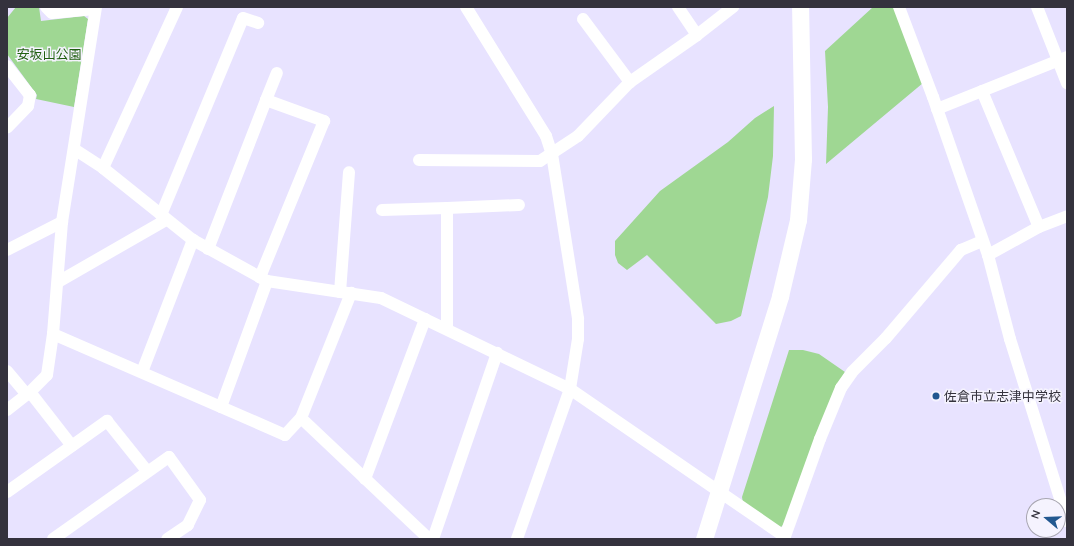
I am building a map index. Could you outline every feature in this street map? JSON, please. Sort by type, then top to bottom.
[{"type":"street","points":[[7,410],[47,375],[53,334],[62,222],[96,8],[52,13],[46,7]]},
{"type":"street","points":[[103,168],[177,7]]},
{"type":"street","points":[[466,7],[546,136],[552,154],[578,319],[578,339],[570,389],[517,539]]},
{"type":"street","points":[[678,7],[697,35]]},
{"type":"street","points":[[419,160],[540,161],[578,136],[630,82],[697,35],[733,7]]},
{"type":"street","points":[[704,539],[780,296],[798,220],[804,160],[800,7]]},
{"type":"street","points":[[899,7],[937,109],[988,255],[1010,339],[1064,498]]},
{"type":"street","points":[[1037,7],[1062,59],[1067,83]]},
{"type":"street","points":[[58,282],[163,218],[243,18],[258,23]]},
{"type":"street","points":[[583,19],[630,82]]},
{"type":"street","points":[[937,109],[1062,59]]},
{"type":"street","points":[[7,66],[30,95],[28,106],[7,128]]},
{"type":"street","points":[[208,249],[277,73]]},
{"type":"street","points":[[982,91],[1039,227]]},
{"type":"street","points":[[221,407],[263,279],[324,121],[266,100]]},
{"type":"street","points":[[74,149],[103,168],[163,218],[193,240],[263,279],[381,298],[570,389],[719,491],[784,538],[820,439],[841,388],[852,372],[886,338],[961,250],[982,241]]},
{"type":"street","points":[[53,334],[285,435],[301,418],[345,293],[349,172]]},
{"type":"street","points":[[382,210],[519,205]]},
{"type":"street","points":[[447,208],[447,329]]},
{"type":"street","points":[[988,255],[1039,227],[1067,216]]},
{"type":"street","points":[[7,250],[62,222]]},
{"type":"street","points":[[142,372],[193,240]]},
{"type":"street","points":[[365,479],[425,319]]},
{"type":"street","points":[[433,539],[497,353]]},
{"type":"street","points":[[7,371],[28,393],[72,446]]},
{"type":"street","points":[[301,418],[428,539]]},
{"type":"street","points":[[7,492],[108,421],[147,471]]},
{"type":"street","points":[[53,539],[147,471],[169,457],[200,500],[188,525],[167,539]]},
{"type":"green space","name":"安坂山公園","points":[[16,7],[39,7],[41,21],[84,16],[88,19],[74,107],[36,99],[37,95],[7,54],[7,18]]},
{"type":"green space","points":[[873,7],[895,7],[923,83],[826,164],[828,107],[825,51]]},
{"type":"green space","points":[[774,106],[773,156],[768,197],[741,316],[731,321],[716,324],[647,255],[627,270],[618,263],[615,255],[615,241],[660,191],[728,142],[755,118]]},
{"type":"green space","points":[[789,350],[803,350],[819,354],[845,372],[837,386],[784,524],[781,527],[776,526],[743,503],[742,497]]},
{"type":"place","name":"佐倉市立志津中学校","points":[[936,396]]}]
